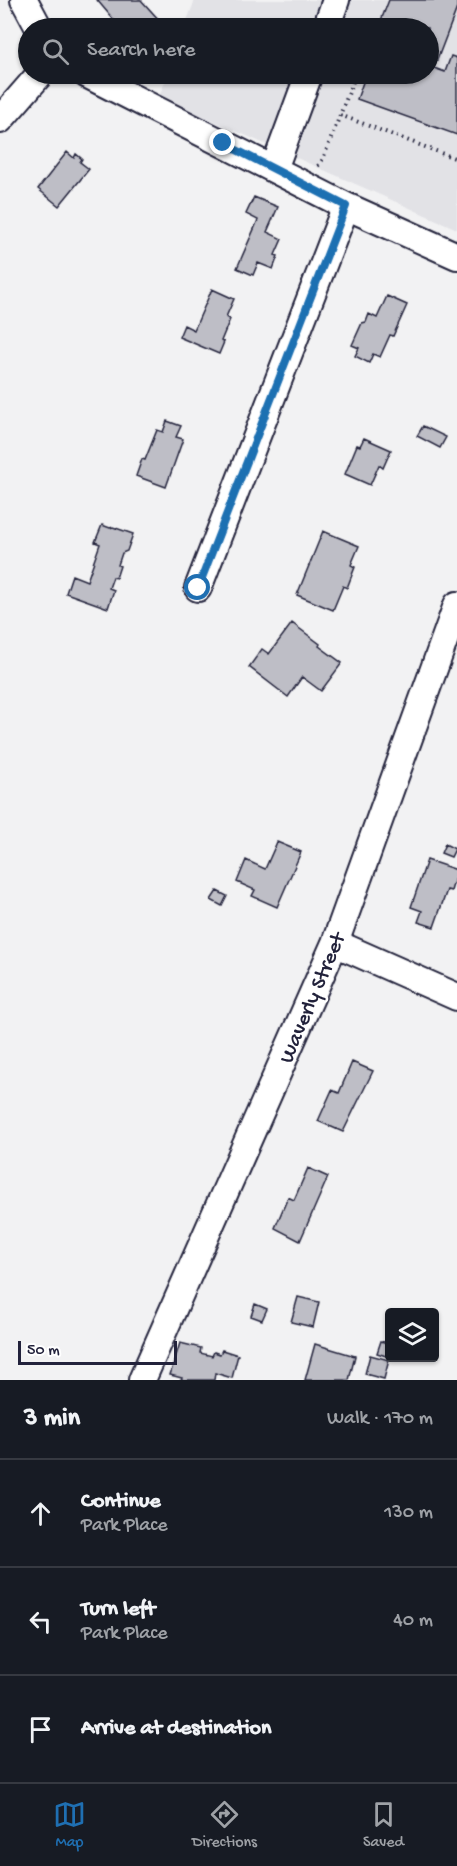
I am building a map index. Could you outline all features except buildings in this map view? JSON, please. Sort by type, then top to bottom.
[{"type":"street","points":[[24,0],[34,18]]},
{"type":"street","points":[[330,18],[336,0]]},
{"type":"street","points":[[0,120],[31,84]]},
{"type":"street","points":[[106,84],[346,206],[457,256]]},
{"type":"street","points":[[274,169],[305,84]]},
{"type":"street","points":[[198,588],[346,206]]},
{"type":"street","name":"Waverly Street","points":[[142,1380],[335,943],[457,605]]},
{"type":"street","points":[[335,943],[457,997]]},
{"type":"path","points":[[315,169],[323,159],[352,84]]},
{"type":"path","points":[[340,115],[457,159]]},
{"type":"shaded area","points":[[195,0],[457,0],[457,229],[159,97],[164,84],[439,84],[439,18],[188,18]]},
{"type":"route","points":[[198,588],[346,206],[223,143]]}]
